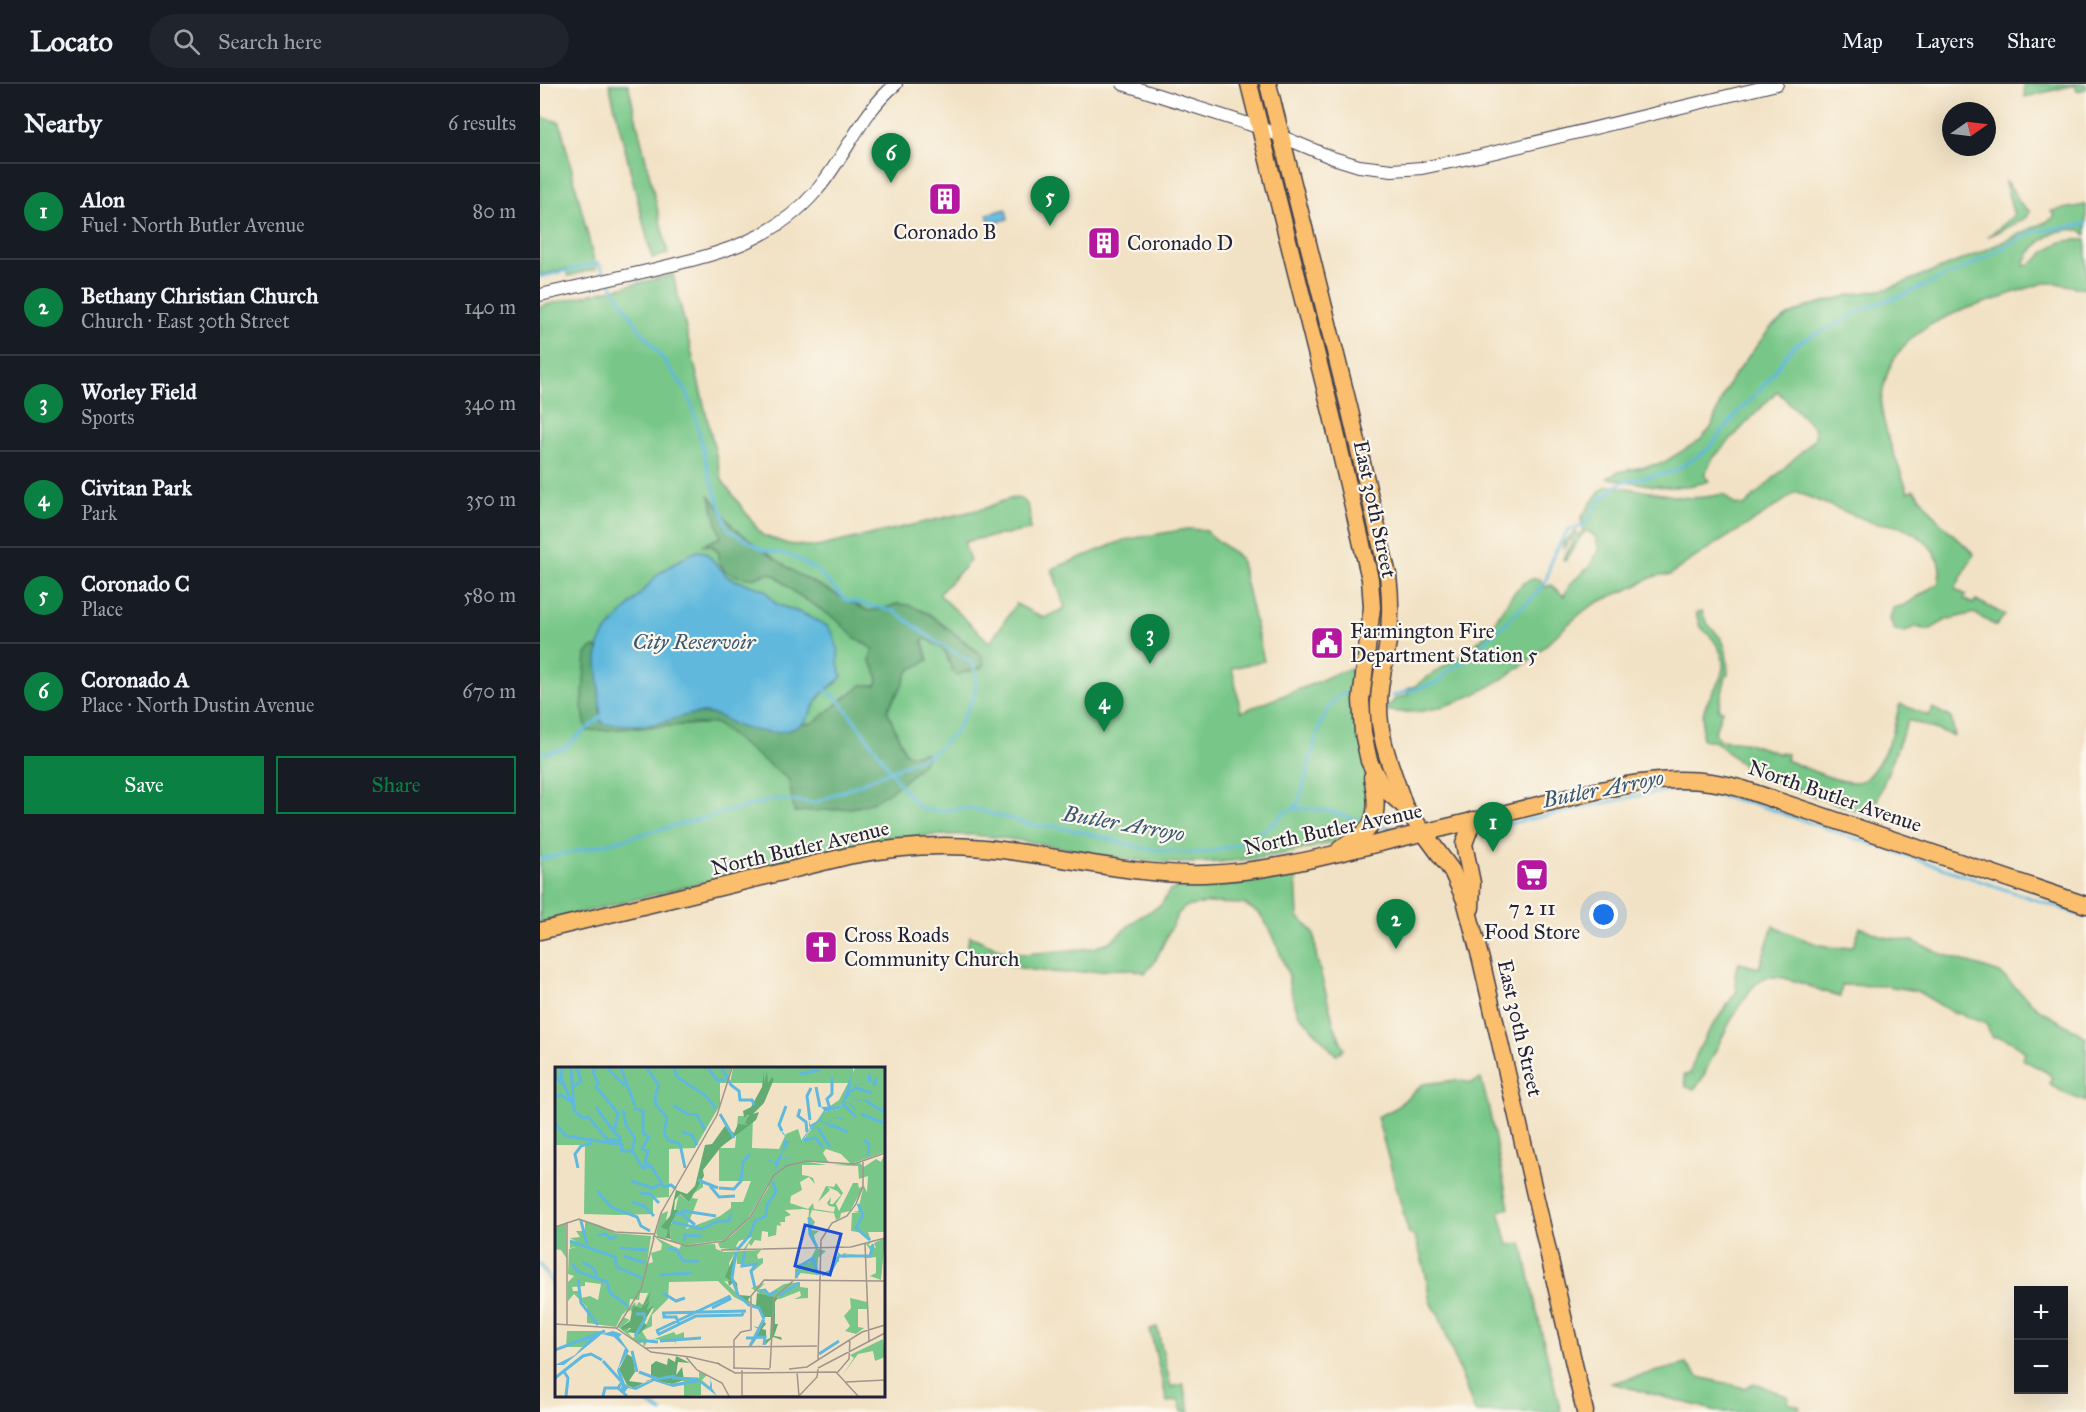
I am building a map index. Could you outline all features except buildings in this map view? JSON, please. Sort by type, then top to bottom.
[{"type":"main road","name":"East 30th Street","points":[[1249,84],[1370,579],[1372,607],[1361,711],[1369,761],[1382,787],[1404,806],[1457,882],[1471,918],[1585,1412]]},
{"type":"main road","points":[[1268,84],[1350,411],[1388,575],[1389,628],[1380,683],[1379,720],[1385,750],[1404,806]]},
{"type":"main road","points":[[1330,855],[1365,832],[1374,814],[1375,791],[1369,761]]},
{"type":"main road","name":"North Butler Avenue","points":[[540,931],[848,856],[902,847],[982,848],[1049,856],[1133,871],[1183,874],[1254,870],[1296,864],[1642,781],[1680,778],[1733,786],[1788,803],[2086,905]]},
{"type":"main road","points":[[1471,918],[1472,883],[1464,844],[1473,820]]},
{"type":"street","points":[[540,296],[711,255],[740,246],[766,234],[789,218],[817,190],[869,113],[896,84]]},
{"type":"street","points":[[1123,84],[1261,128],[1333,158],[1359,166],[1408,170],[1479,156],[1777,84]]},
{"type":"green space","points":[[609,84],[628,84],[668,254],[652,258]]},
{"type":"green space","points":[[2024,84],[2086,84],[2086,89],[2077,91],[2075,85],[2025,97]]},
{"type":"green space","points":[[540,117],[560,122],[596,269],[568,276],[566,269],[540,275]]},
{"type":"green space","points":[[2005,182],[2012,188],[2021,205],[2030,211],[2022,220],[1987,237],[2014,216]]},
{"type":"green space","points":[[2086,205],[2086,235],[2081,230],[2059,231],[2053,234],[2029,253],[2024,266],[2035,261],[2059,243],[2086,240],[2086,289],[2044,283],[1948,316],[1914,336],[1901,350],[1890,366],[1884,386],[1882,414],[1908,492],[1914,490],[1940,522],[1974,554],[1955,589],[1966,595],[1964,599],[1973,604],[1976,600],[2005,615],[1996,626],[1974,613],[1946,620],[1929,630],[1915,627],[1903,633],[1894,629],[1890,619],[1893,608],[1905,605],[1939,583],[1940,571],[1936,555],[1923,540],[1905,529],[1876,524],[1796,492],[1670,575],[1651,578],[1589,607],[1522,666],[1492,685],[1439,708],[1403,712],[1386,710],[1386,705],[1408,695],[1407,689],[1474,646],[1490,629],[1511,597],[1524,583],[1532,579],[1540,579],[1545,587],[1551,585],[1564,596],[1570,584],[1589,567],[1599,550],[1595,536],[1587,531],[1584,532],[1565,561],[1563,559],[1574,541],[1571,539],[1564,548],[1563,543],[1576,531],[1578,536],[1583,531],[1581,518],[1604,488],[1620,487],[1686,498],[1723,494],[1734,504],[1744,506],[1815,439],[1815,429],[1777,391],[1713,458],[1704,475],[1709,481],[1682,487],[1670,487],[1607,478],[1618,472],[1663,463],[1700,440],[1711,428],[1732,378],[1772,326],[1809,306],[1854,294],[1887,289],[1972,256],[2050,220],[2055,216],[2051,211]]},
{"type":"green space","points":[[673,275],[722,480],[762,535],[788,544],[817,547],[986,508],[1013,498],[1025,502],[1030,517],[1030,530],[964,543],[970,561],[939,594],[990,643],[1016,604],[1044,618],[1065,608],[1052,569],[1124,540],[1187,529],[1204,530],[1240,558],[1264,661],[1232,668],[1241,712],[1339,672],[1360,666],[1369,818],[1352,834],[1321,845],[1266,857],[1203,863],[1140,861],[984,836],[933,835],[899,839],[848,847],[540,923],[540,306]],"holes":[[[710,496],[733,527],[799,575],[868,611],[897,604],[929,614],[979,652],[973,671],[953,672],[945,651],[927,638],[922,640],[928,660],[909,670],[887,710],[905,752],[909,755],[925,753],[928,756],[903,781],[858,807],[795,812],[789,780],[715,723],[587,731],[597,647],[598,650],[599,645],[658,574],[688,555],[717,567],[729,578],[765,590],[776,604],[804,614],[827,626],[838,649],[837,683],[824,692],[810,714],[800,724],[813,723],[862,686],[876,685],[878,681],[876,671],[870,661],[873,649],[854,637],[837,620],[794,592],[776,576],[768,573],[754,579],[729,573],[718,552],[705,544],[721,537]]]},
{"type":"green space","points":[[709,494],[733,527],[799,575],[868,611],[897,604],[909,605],[929,614],[983,657],[984,664],[980,669],[958,675],[953,672],[945,651],[927,639],[922,640],[928,660],[909,670],[887,710],[905,752],[909,755],[925,753],[928,756],[906,779],[878,799],[852,808],[794,812],[789,780],[715,723],[587,731],[582,708],[586,654],[595,647],[598,650],[600,713],[675,717],[687,714],[719,714],[739,726],[769,732],[813,723],[862,685],[876,685],[878,681],[876,671],[870,661],[873,649],[854,637],[837,620],[794,592],[776,576],[768,573],[741,577],[724,570],[715,547],[704,545],[721,537]]},
{"type":"green space","points":[[1702,611],[1706,621],[1723,642],[1727,654],[1728,675],[1718,710],[1722,710],[1715,732],[1719,740],[1745,742],[1780,754],[1781,752],[1787,754],[1786,760],[1814,772],[1849,782],[1858,782],[1869,776],[1883,756],[1892,736],[1900,704],[1929,716],[1933,708],[1951,718],[1955,736],[1908,720],[1871,816],[1753,774],[1716,742],[1702,739],[1704,710],[1719,680],[1723,662],[1719,648],[1700,627],[1696,613]]},
{"type":"green space","points":[[1296,876],[1298,917],[1311,929],[1315,937],[1316,955],[1334,1025],[1344,1049],[1336,1055],[1298,1013],[1289,985],[1289,976],[1272,933],[1260,914],[1244,904],[1208,903],[1185,907],[1178,914],[1154,963],[1145,973],[1122,969],[1070,973],[1040,971],[1009,965],[966,950],[970,936],[1002,950],[1025,954],[1094,948],[1111,941],[1138,918],[1161,905],[1170,890],[1175,890],[1176,886],[1226,885]]},
{"type":"green space","points":[[1773,926],[1813,943],[1835,948],[1854,945],[1860,927],[1884,937],[1913,941],[1939,953],[2000,973],[2037,1008],[2086,1037],[2086,1102],[2064,1093],[2049,1083],[2052,1078],[2048,1073],[2022,1059],[2025,1052],[2014,1043],[1992,1037],[1986,1024],[1958,1013],[1955,1014],[1917,991],[1887,986],[1842,985],[1840,997],[1776,977],[1768,977],[1759,981],[1750,991],[1730,1022],[1701,1081],[1694,1089],[1686,1087],[1684,1075],[1690,1074],[1703,1041],[1737,991],[1735,973],[1739,963],[1759,968]]},
{"type":"green space","points":[[1481,1079],[1509,1208],[1499,1211],[1508,1245],[1522,1243],[1561,1412],[1475,1412],[1438,1313],[1431,1305],[1420,1254],[1415,1237],[1409,1234],[1377,1117],[1394,1109],[1423,1084],[1456,1080],[1472,1083]]},
{"type":"green space","points":[[1157,1327],[1171,1387],[1183,1384],[1190,1412],[1182,1412],[1179,1400],[1167,1402],[1150,1329]]},
{"type":"green space","points":[[1686,1364],[1699,1377],[1745,1388],[1754,1383],[1789,1397],[1788,1403],[1801,1407],[1799,1412],[1721,1412],[1611,1383]]},
{"type":"water","points":[[1006,209],[1008,219],[990,224],[987,214]]},
{"type":"water","name":"City Reservoir","points":[[698,551],[705,552],[729,578],[765,590],[776,604],[827,626],[833,634],[842,676],[819,697],[808,718],[799,725],[783,731],[757,731],[740,727],[719,716],[703,713],[645,725],[604,724],[601,721],[597,660],[599,645],[605,633],[658,574]]},
{"type":"waterway","points":[[1392,696],[1439,682],[1449,670],[1463,663],[1533,597],[1546,581],[1552,558],[1568,530],[1582,526],[1599,501],[1622,482],[1673,472],[1707,450],[1767,382],[1795,345],[1865,308],[1903,295],[1967,267],[2033,232],[2086,224]]},
{"type":"waterway","points":[[540,277],[598,263],[606,276]]},
{"type":"waterway","points":[[540,859],[776,799],[815,803],[933,753],[956,731],[975,694],[976,675],[973,663],[938,643],[894,611],[846,600],[816,570],[792,556],[763,550],[728,529],[709,474],[693,408],[686,390],[634,321],[610,282]]},
{"type":"waterway","name":"Butler Arroyo","points":[[824,689],[840,701],[897,781],[923,809],[933,811],[970,808],[1037,826],[1052,826],[1083,832],[1142,848],[1187,853],[1207,852],[1241,844],[1276,822],[1285,811],[1303,808],[1333,812],[1365,823]]},
{"type":"waterway","points":[[1295,808],[1301,796],[1321,724],[1338,697],[1351,692]]},
{"type":"waterway","name":"Butler Arroyo","points":[[540,754],[563,749],[603,715]]},
{"type":"waterway","name":"Butler Arroyo","points":[[1485,826],[1503,825],[1673,790],[1702,793],[1752,803],[2086,917]]},
{"type":"waterway","name":"Butler Arroyo","points":[[1377,826],[1406,829]]},
{"type":"waterway","points":[[540,1264],[555,1287]]},
{"type":"waterway","points":[[638,1397],[662,1412]]},
{"type":"place","name":"Coronado A","points":[[891,183]]},
{"type":"place","name":"Coronado B","points":[[945,199]]},
{"type":"place","name":"Coronado C","points":[[1050,226]]},
{"type":"place","name":"Coronado D","points":[[1104,243]]},
{"type":"place","name":"Farmington Fire Department Station 5","points":[[1327,643]]},
{"type":"place","name":"Worley Field","points":[[1150,664]]},
{"type":"place","name":"Civitan Park","points":[[1104,732]]},
{"type":"place","name":"Alon","points":[[1493,852]]},
{"type":"place","name":"7 2 11 Food Store","points":[[1532,875]]},
{"type":"place","name":"Cross Roads Community Church","points":[[821,947]]},
{"type":"place","name":"Bethany Christian Church","points":[[1396,949]]}]
